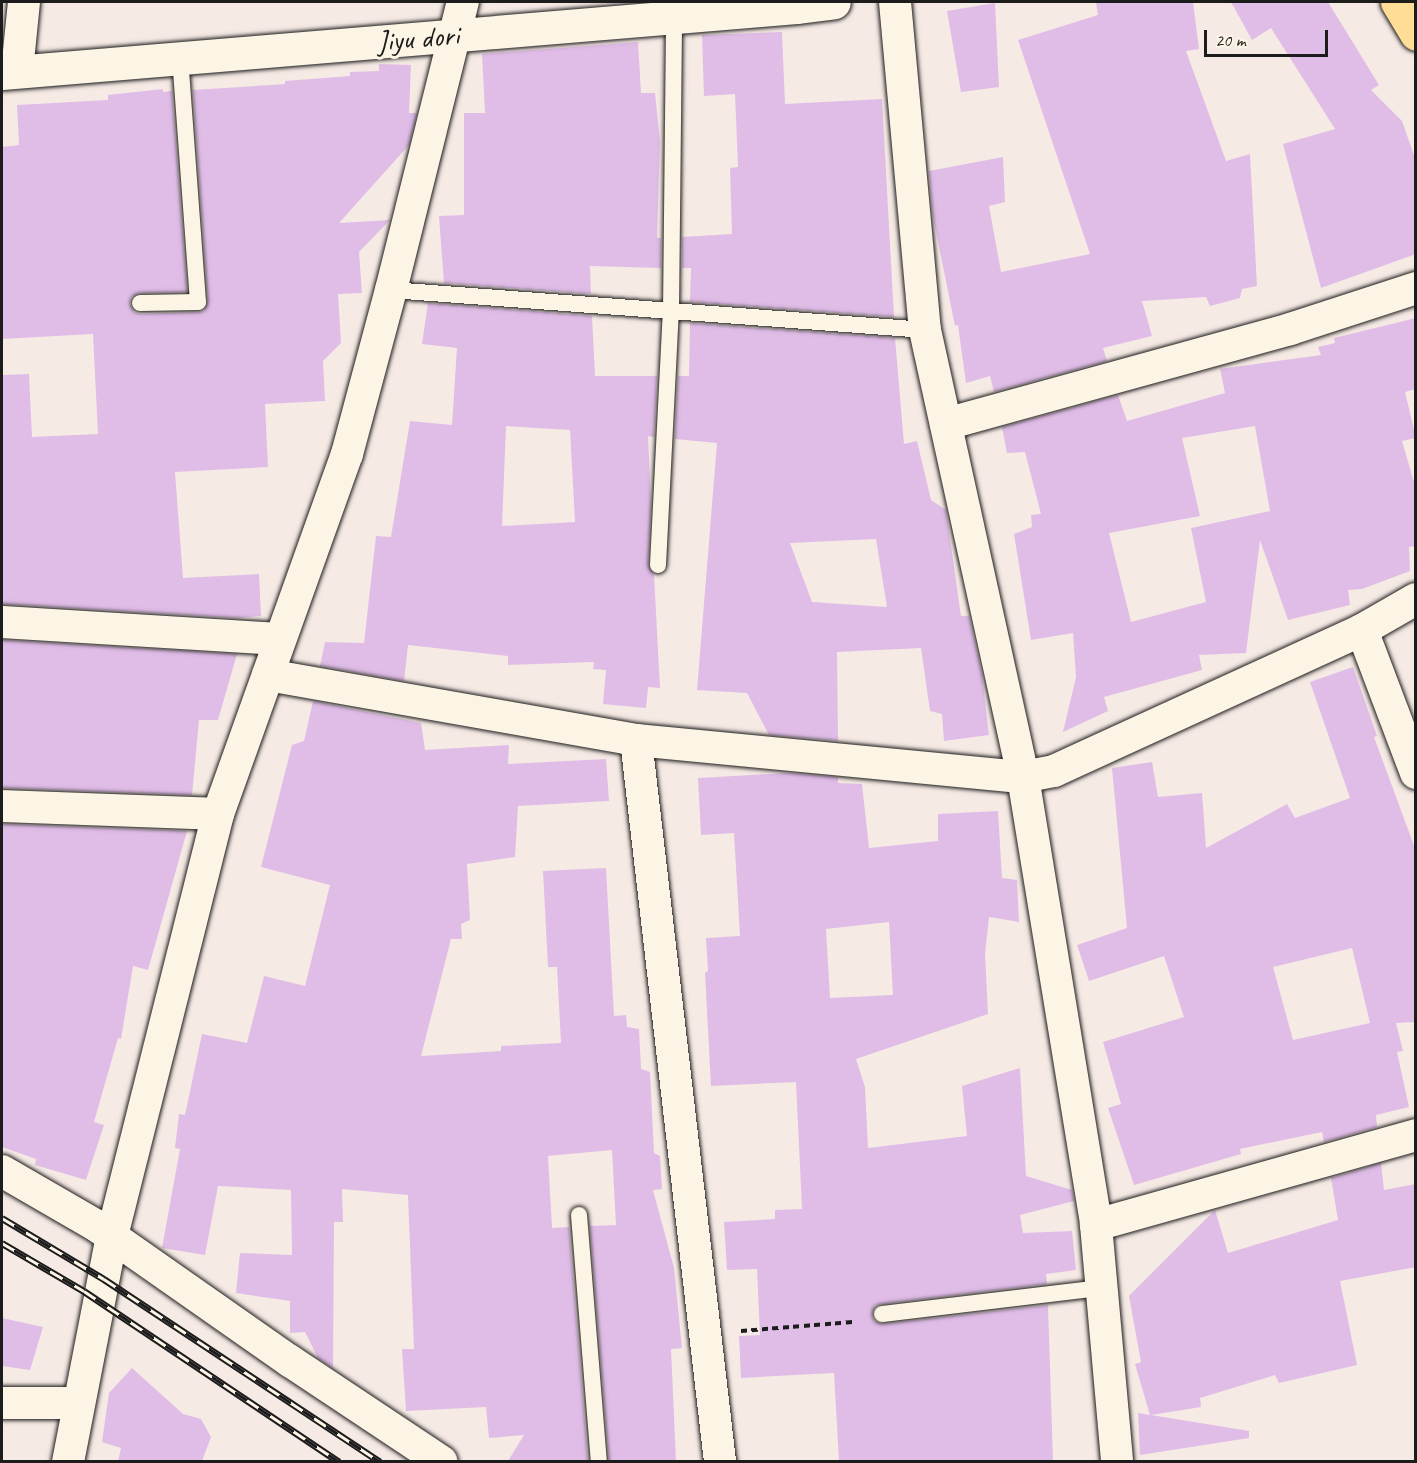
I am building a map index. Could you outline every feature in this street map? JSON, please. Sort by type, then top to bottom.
[{"type":"main road","name":"Jiyu dori","points":[[9,72],[834,2]]},
{"type":"main road","points":[[1397,2],[1416,34]]},
{"type":"street","points":[[9,72],[24,2]]},
{"type":"street","points":[[68,1461],[112,1236],[218,814],[346,454],[391,290],[463,2]]},
{"type":"street","points":[[896,2],[926,330],[1023,777],[1096,1225],[1117,1461]]},
{"type":"street","points":[[946,424],[1290,329],[1416,288]]},
{"type":"street","points":[[268,675],[636,740],[1023,777],[1054,771],[1362,630],[1416,599]]},
{"type":"street","points":[[2,622],[279,639]]},
{"type":"street","points":[[1362,630],[1416,772]]},
{"type":"street","points":[[636,740],[720,1461]]},
{"type":"street","points":[[2,807],[218,814]]},
{"type":"street","points":[[1096,1225],[1416,1135]]},
{"type":"street","points":[[2,1171],[112,1236],[194,1295],[442,1461]]},
{"type":"street","points":[[2,1403],[78,1404]]},
{"type":"lane","points":[[658,565],[671,312],[674,15]]},
{"type":"lane","points":[[140,303],[198,302],[180,58]]},
{"type":"lane","points":[[391,290],[926,330]]},
{"type":"lane","points":[[579,1215],[599,1461]]},
{"type":"lane","points":[[882,1314],[1101,1288]]},
{"type":"path","points":[[704,1335],[870,1320],[882,1314]]},
{"type":"building","points":[[1096,2],[1193,2],[1199,49],[1186,51],[1226,161],[1250,154],[1257,286],[1242,289],[1240,298],[1210,306],[1206,297],[1142,301],[1152,336],[1103,348],[1107,361],[994,392],[990,376],[966,383],[958,325],[955,326],[933,217],[929,171],[1003,157],[1005,202],[989,206],[1001,272],[1090,254],[1018,40],[1098,15]]},
{"type":"building","points":[[1231,2],[1328,2],[1379,85],[1371,90],[1402,121],[1416,161],[1416,254],[1321,288],[1283,144],[1335,129],[1271,28],[1252,40]]},
{"type":"building","points":[[995,3],[999,87],[961,92],[947,11]]},
{"type":"building","points":[[782,32],[785,104],[882,99],[894,317],[690,302],[691,268],[682,268],[682,237],[732,234],[730,168],[738,167],[735,94],[704,96],[702,35]]},
{"type":"building","points":[[638,42],[641,93],[655,93],[660,142],[657,238],[661,238],[661,268],[590,266],[591,294],[444,283],[439,216],[464,215],[464,113],[485,113],[482,54]]},
{"type":"building","points":[[379,64],[411,65],[409,113],[417,113],[409,145],[339,223],[390,220],[359,252],[362,293],[338,294],[341,343],[323,361],[325,401],[265,404],[268,467],[175,472],[183,578],[259,574],[261,616],[237,618],[2,604],[2,375],[29,374],[32,437],[98,434],[93,334],[2,339],[2,147],[19,145],[17,105],[108,100],[108,95],[163,89],[163,92],[172,91],[187,292],[139,293],[131,297],[130,304],[134,312],[140,314],[198,312],[204,311],[208,301],[193,90],[285,84],[285,81],[350,76],[350,72],[379,71]]},
{"type":"building","points":[[428,303],[592,316],[595,376],[657,376],[654,437],[648,436],[651,505],[648,564],[654,575],[660,688],[648,687],[646,708],[603,704],[606,670],[593,669],[594,662],[508,665],[508,656],[408,645],[404,681],[320,666],[325,642],[364,643],[376,536],[391,537],[410,421],[452,425],[457,348],[422,344]],"holes":[[[506,426],[570,430],[575,522],[502,526]]]},
{"type":"building","points":[[1416,318],[1416,389],[1405,392],[1416,438],[1402,441],[1416,489],[1416,546],[1409,547],[1410,571],[1362,589],[1348,590],[1350,605],[1288,620],[1260,540],[1246,653],[1199,655],[1202,670],[1104,697],[1108,711],[1063,732],[1076,677],[1073,633],[1031,640],[1014,534],[1032,527],[1031,515],[1041,514],[1025,452],[1007,453],[1002,427],[1118,395],[1127,421],[1225,393],[1220,369],[1321,355],[1318,347],[1335,343],[1334,338]],"holes":[[[1255,426],[1270,511],[1191,528],[1206,602],[1131,622],[1109,533],[1200,516],[1182,438]]]},
{"type":"building","points":[[690,323],[895,338],[904,444],[917,441],[931,500],[946,510],[961,616],[969,616],[982,675],[989,735],[944,741],[942,714],[930,711],[921,648],[837,652],[838,741],[769,735],[747,693],[697,690],[717,443],[675,439],[678,376],[689,376]],"holes":[[[876,539],[887,607],[812,602],[790,543]]]},
{"type":"building","points":[[2,640],[237,654],[218,720],[199,720],[192,795],[2,788]]},
{"type":"building","points":[[1353,667],[1377,736],[1374,737],[1416,851],[1416,1022],[1396,1023],[1403,1051],[1397,1052],[1409,1107],[1376,1115],[1377,1127],[1324,1142],[1322,1132],[1240,1149],[1241,1154],[1134,1185],[1108,1108],[1121,1104],[1103,1042],[1184,1017],[1164,956],[1089,981],[1077,945],[1127,928],[1112,768],[1152,762],[1158,797],[1202,793],[1206,848],[1287,804],[1295,818],[1350,798],[1310,682]],"holes":[[[1352,948],[1370,1023],[1293,1040],[1273,967]]]},
{"type":"building","points":[[313,701],[421,723],[425,750],[509,745],[508,764],[606,759],[609,801],[518,806],[515,857],[467,864],[470,920],[461,924],[462,939],[451,939],[421,1056],[501,1051],[501,1046],[561,1043],[557,967],[548,967],[543,871],[606,868],[614,1016],[626,1015],[627,1027],[639,1029],[641,1069],[650,1072],[654,1153],[660,1156],[662,1189],[653,1190],[674,1268],[682,1348],[671,1349],[676,1461],[609,1461],[590,1226],[616,1225],[612,1150],[548,1156],[552,1228],[569,1227],[588,1461],[508,1461],[524,1435],[489,1438],[486,1407],[406,1411],[402,1349],[414,1349],[408,1195],[342,1189],[343,1222],[334,1222],[333,1368],[318,1358],[305,1332],[290,1333],[290,1301],[236,1293],[240,1253],[292,1255],[291,1190],[218,1186],[205,1255],[162,1248],[180,1149],[175,1148],[179,1114],[185,1115],[202,1034],[247,1043],[264,976],[305,986],[330,885],[261,867],[292,745],[304,741]]},
{"type":"building","points":[[788,773],[838,777],[838,783],[862,784],[869,848],[938,841],[938,814],[998,811],[1002,878],[1017,880],[1019,922],[989,917],[985,954],[988,1014],[856,1059],[865,1087],[868,1148],[967,1136],[962,1086],[1020,1068],[1026,1176],[1072,1190],[1074,1201],[1020,1215],[1023,1233],[1072,1231],[1076,1270],[1046,1274],[1047,1284],[881,1304],[875,1306],[872,1315],[874,1321],[883,1324],[1048,1305],[1053,1461],[839,1461],[834,1373],[741,1378],[739,1336],[760,1335],[757,1269],[727,1270],[724,1222],[775,1219],[775,1210],[802,1209],[796,1082],[711,1086],[705,973],[708,971],[706,938],[740,936],[734,833],[701,835],[698,778]],"holes":[[[889,922],[893,995],[830,998],[826,929]]]},
{"type":"building","points":[[2,824],[187,831],[148,970],[133,966],[121,1039],[118,1038],[94,1122],[104,1125],[86,1180],[35,1165],[36,1159],[2,1147]]},
{"type":"building","points":[[1381,1163],[1384,1190],[1416,1184],[1416,1267],[1340,1281],[1357,1365],[1279,1383],[1275,1375],[1200,1398],[1201,1407],[1151,1415],[1249,1431],[1249,1438],[1140,1455],[1138,1413],[1150,1415],[1135,1364],[1141,1362],[1129,1296],[1215,1210],[1228,1253],[1338,1220],[1331,1178]]},
{"type":"building","points":[[2,1318],[43,1327],[30,1370],[2,1366]]},
{"type":"building","points":[[132,1368],[183,1414],[201,1419],[211,1437],[202,1461],[118,1461],[121,1448],[102,1442],[109,1393]]},
{"type":"railway","points":[[2,1218],[104,1279],[380,1462]]},
{"type":"railway","points":[[2,1243],[84,1291],[339,1462]]}]
